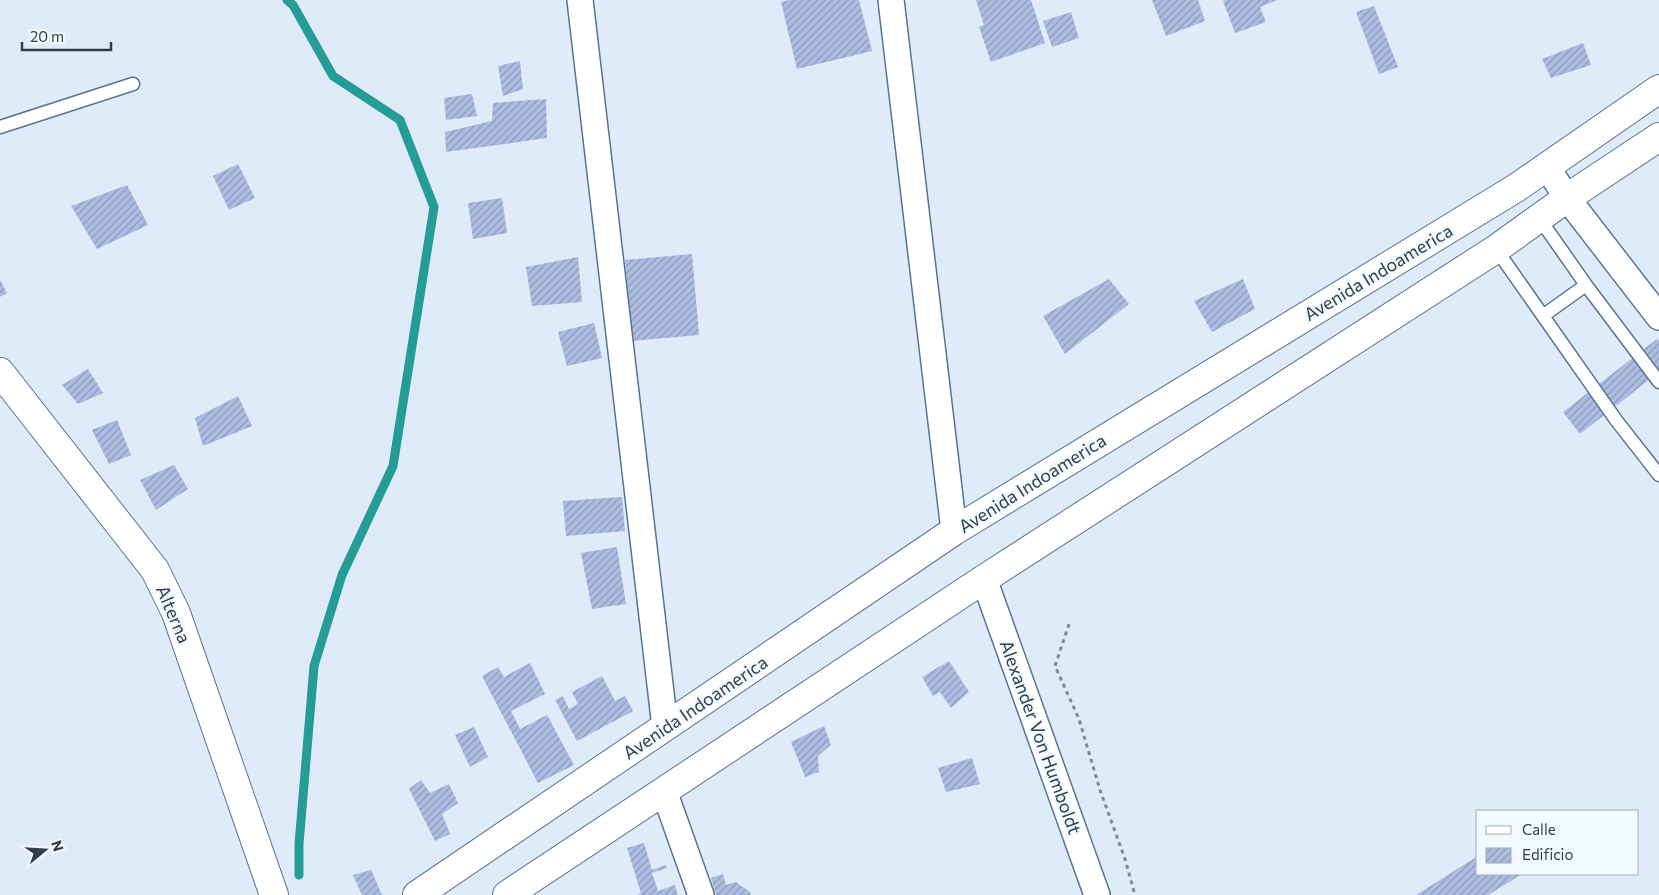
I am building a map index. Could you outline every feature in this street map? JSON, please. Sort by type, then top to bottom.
[{"type":"main road","name":"Avenida Indoamerica","points":[[417,895],[954,531],[1516,188],[1659,89]]},
{"type":"main road","points":[[507,895],[984,579],[1496,249],[1567,198],[1659,137]]},
{"type":"main road","points":[[1516,188],[1539,218]]},
{"type":"main road","name":"Alterna","points":[[0,372],[155,570],[176,614],[274,895]]},
{"type":"street","points":[[580,0],[665,727]]},
{"type":"street","points":[[891,0],[954,531]]},
{"type":"street","points":[[1548,167],[1567,198],[1659,317]]},
{"type":"street","name":"Alexander Von Humboldt","points":[[984,579],[1097,895]]},
{"type":"street","points":[[664,791],[701,895]]},
{"type":"lane","points":[[0,127],[133,84]]},
{"type":"lane","points":[[1539,218],[1586,285],[1659,382]]},
{"type":"lane","points":[[1496,249],[1616,420],[1659,475]]},
{"type":"lane","points":[[1544,315],[1586,285]]},
{"type":"path","points":[[1069,624],[1055,666],[1079,719],[1100,790],[1125,859],[1135,895]]},
{"type":"building","points":[[790,0],[859,0],[872,51],[797,69],[781,2]]},
{"type":"building","points":[[976,0],[1031,0],[1045,43],[991,62],[979,27],[984,25]]},
{"type":"building","points":[[1152,0],[1198,0],[1205,21],[1166,36]]},
{"type":"building","points":[[1277,0],[1260,7],[1266,22],[1235,33],[1223,1]]},
{"type":"building","points":[[1374,6],[1398,67],[1379,74],[1356,12]]},
{"type":"building","points":[[1071,12],[1079,38],[1052,47],[1043,21]]},
{"type":"building","points":[[1583,43],[1591,65],[1551,78],[1542,59]]},
{"type":"building","points":[[520,61],[523,89],[503,96],[498,66]]},
{"type":"building","points":[[472,94],[477,116],[446,120],[444,98]]},
{"type":"building","points":[[546,99],[547,138],[446,152],[445,132],[492,121],[493,103]]},
{"type":"building","points":[[238,164],[255,198],[229,210],[213,176]]},
{"type":"building","points":[[127,185],[148,225],[97,249],[71,206]]},
{"type":"building","points":[[502,198],[507,233],[473,239],[468,203]]},
{"type":"building","points":[[692,254],[699,335],[632,341],[625,260]]},
{"type":"building","points":[[578,257],[582,302],[532,306],[526,267]]},
{"type":"building","points":[[1109,279],[1129,304],[1065,354],[1043,316]]},
{"type":"building","points":[[1243,279],[1255,309],[1212,332],[1194,301]]},
{"type":"building","points":[[0,280],[7,293],[0,297]]},
{"type":"building","points":[[594,323],[602,358],[567,366],[558,332]]},
{"type":"building","points":[[1657,339],[1659,341],[1659,372],[1580,434],[1563,412]]},
{"type":"building","points":[[88,369],[103,393],[78,404],[62,385]]},
{"type":"building","points":[[238,396],[252,426],[203,446],[195,418]]},
{"type":"building","points":[[117,420],[131,455],[109,464],[92,430]]},
{"type":"building","points":[[174,465],[188,489],[156,510],[140,480]]},
{"type":"building","points":[[622,497],[625,531],[566,536],[563,501]]},
{"type":"building","points":[[617,547],[626,604],[592,609],[581,553]]},
{"type":"building","points":[[949,661],[969,692],[951,708],[940,692],[933,696],[922,677]]},
{"type":"building","points":[[530,663],[545,694],[511,711],[520,729],[547,715],[574,765],[538,783],[482,676],[498,667],[504,677]]},
{"type":"building","points":[[602,676],[615,701],[625,696],[633,711],[577,741],[555,700],[563,696],[569,709],[578,704],[572,692]]},
{"type":"building","points":[[824,726],[831,745],[818,756],[819,772],[805,777],[791,742]]},
{"type":"building","points":[[474,727],[488,757],[470,767],[455,735]]},
{"type":"building","points":[[972,758],[980,784],[946,792],[938,768]]},
{"type":"building","points":[[421,780],[430,793],[449,784],[458,803],[442,814],[450,834],[435,841],[409,789]]},
{"type":"building","points":[[644,843],[652,870],[666,865],[667,868],[652,873],[658,891],[675,885],[678,895],[637,895],[641,893],[627,848]]},
{"type":"building","points":[[1476,857],[1476,875],[1520,875],[1488,895],[1416,895]]},
{"type":"building","points":[[371,870],[382,895],[362,895],[353,875]]},
{"type":"building","points":[[723,874],[726,885],[736,882],[750,892],[751,895],[716,895],[711,878]]},
{"type":"waterway","points":[[287,0],[293,5],[333,76],[400,120],[434,207],[393,466],[342,575],[314,666],[299,844],[299,875]]}]
